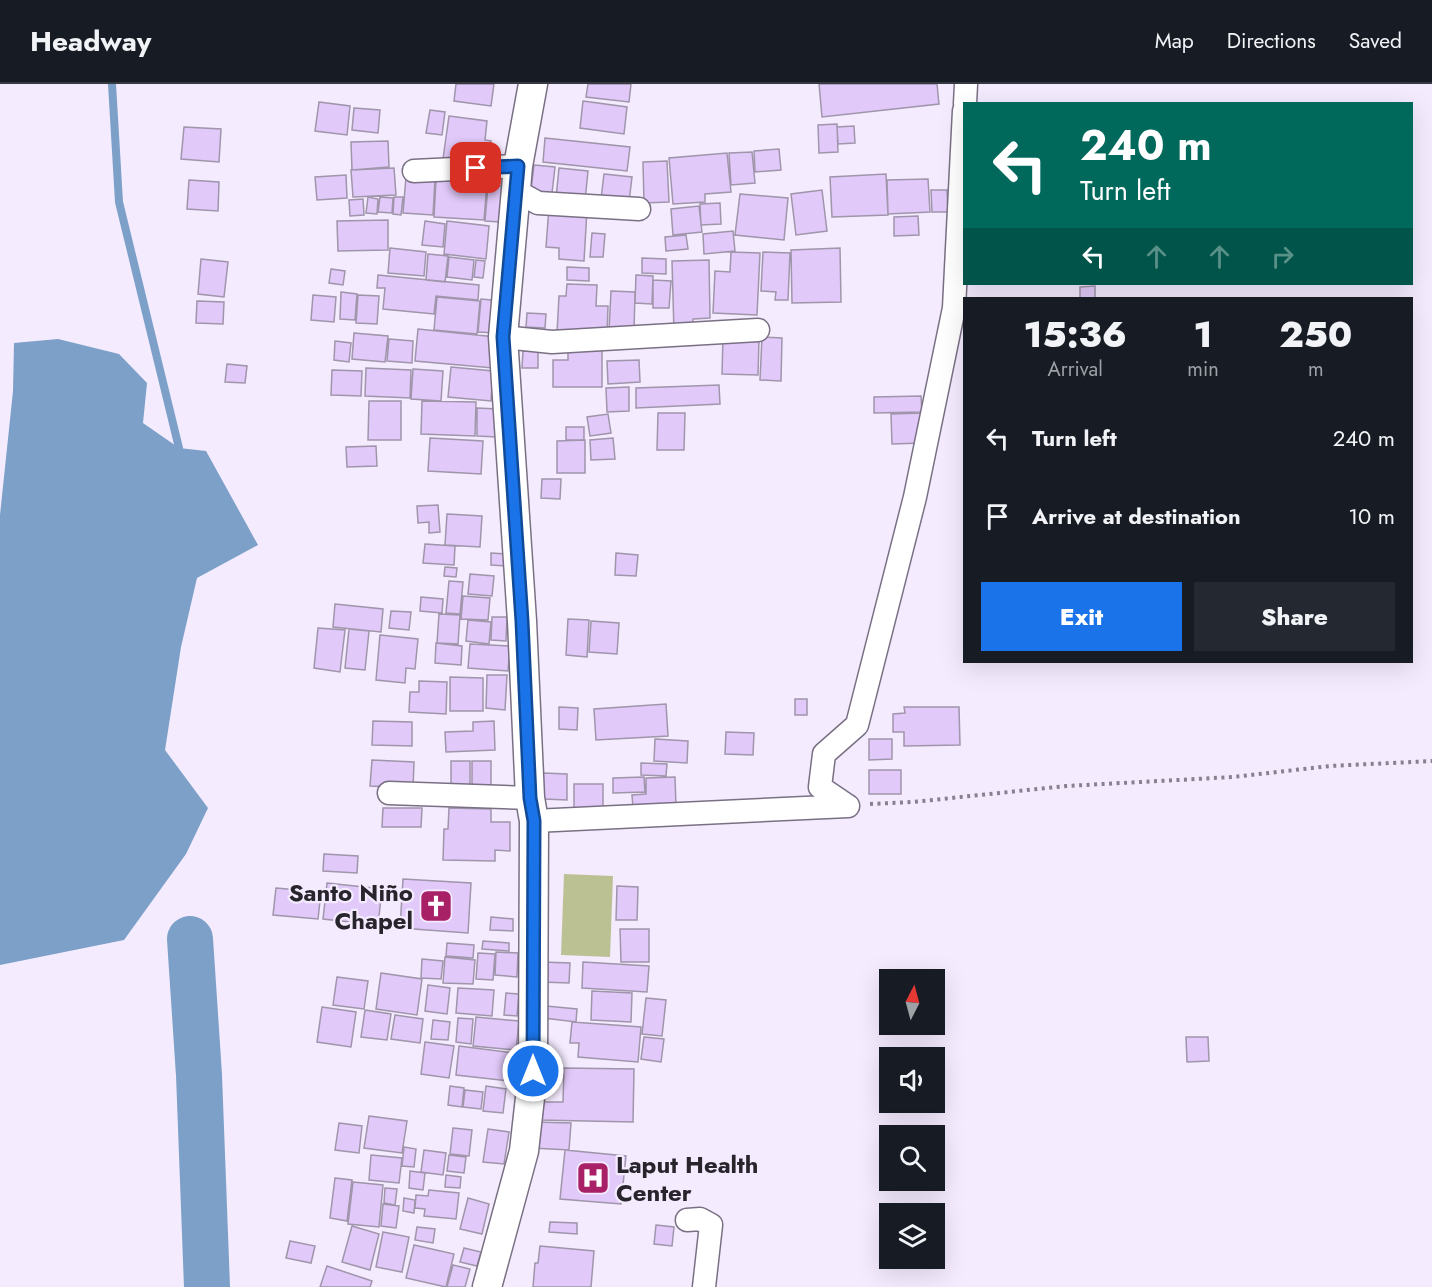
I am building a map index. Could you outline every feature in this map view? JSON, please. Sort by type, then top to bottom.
[{"type":"street","points":[[487,1287],[524,1151],[533,1071],[532,810],[503,337],[517,178],[533,84]]},
{"type":"street","points":[[965,102],[966,84]]},
{"type":"street","points":[[848,806],[820,787],[824,754],[857,725],[915,497],[954,308],[963,131]]},
{"type":"street","points":[[414,171],[517,178],[538,203],[639,209]]},
{"type":"street","points":[[503,337],[552,342],[758,330]]},
{"type":"street","points":[[389,793],[532,810],[848,806]]},
{"type":"street","points":[[687,1220],[700,1219],[711,1225],[704,1287]]},
{"type":"path","points":[[848,806],[913,802],[1066,786],[1233,777],[1330,766],[1432,761]]},
{"type":"green space","points":[[564,874],[613,876],[610,957],[561,955]]},
{"type":"water","points":[[58,339],[119,354],[147,383],[143,423],[179,448],[206,451],[258,545],[197,578],[181,647],[165,750],[208,808],[186,854],[124,940],[0,965],[0,515],[13,391],[14,343]]},
{"type":"building","points":[[456,84],[494,84],[491,106],[454,101]]},
{"type":"building","points":[[588,84],[631,84],[629,102],[586,97]]},
{"type":"building","points":[[819,84],[937,84],[939,104],[822,117]]},
{"type":"building","points":[[583,101],[627,107],[624,134],[580,128]]},
{"type":"building","points":[[319,102],[350,106],[347,135],[315,131]]},
{"type":"building","points":[[354,108],[380,110],[378,133],[352,130]]},
{"type":"building","points":[[430,110],[445,112],[442,135],[426,133]]},
{"type":"building","points":[[449,116],[487,121],[485,140],[491,141],[489,164],[443,159]]},
{"type":"building","points":[[837,124],[838,152],[819,153],[818,125]]},
{"type":"building","points":[[854,126],[855,143],[838,144],[837,127]]},
{"type":"building","points":[[184,127],[221,129],[219,162],[181,159]]},
{"type":"building","points":[[545,138],[630,147],[627,171],[543,162]]},
{"type":"building","points":[[388,141],[389,167],[352,170],[351,142]]},
{"type":"building","points":[[779,149],[781,170],[755,172],[754,151]]},
{"type":"building","points":[[752,152],[755,183],[731,185],[729,153]]},
{"type":"building","points":[[727,153],[731,192],[705,194],[705,202],[673,204],[669,158]]},
{"type":"building","points":[[667,161],[669,202],[644,203],[643,162]]},
{"type":"building","points":[[534,165],[555,167],[552,193],[531,190]]},
{"type":"building","points":[[394,168],[396,195],[353,197],[351,170]]},
{"type":"building","points":[[559,168],[588,171],[585,201],[556,198]]},
{"type":"building","points":[[604,174],[632,177],[629,202],[601,199]]},
{"type":"building","points":[[886,174],[888,215],[832,217],[830,177]]},
{"type":"building","points":[[346,175],[347,198],[317,200],[315,177]]},
{"type":"building","points":[[406,177],[435,179],[433,215],[403,213]]},
{"type":"building","points":[[928,179],[930,212],[888,214],[887,180]]},
{"type":"building","points":[[189,180],[219,182],[218,211],[187,209]]},
{"type":"building","points":[[436,180],[487,183],[484,220],[434,217]]},
{"type":"building","points":[[488,185],[503,186],[500,222],[485,221]]},
{"type":"building","points":[[822,190],[827,231],[796,235],[791,194]]},
{"type":"building","points":[[931,190],[947,190],[948,212],[932,212]]},
{"type":"building","points":[[740,194],[788,198],[784,240],[735,235]]},
{"type":"building","points":[[368,197],[378,199],[377,214],[366,213]]},
{"type":"building","points":[[380,197],[393,198],[392,213],[378,212]]},
{"type":"building","points":[[394,197],[403,197],[401,215],[393,214]]},
{"type":"building","points":[[363,199],[364,215],[350,216],[349,200]]},
{"type":"building","points":[[720,203],[721,224],[701,225],[700,204]]},
{"type":"building","points":[[699,206],[702,232],[673,235],[671,209]]},
{"type":"building","points":[[549,207],[587,210],[584,261],[559,259],[559,248],[546,247]]},
{"type":"building","points":[[918,216],[919,235],[894,236],[894,217]]},
{"type":"building","points":[[388,220],[388,250],[338,251],[337,221]]},
{"type":"building","points":[[425,221],[445,224],[443,247],[422,245]]},
{"type":"building","points":[[447,221],[489,226],[486,259],[444,254]]},
{"type":"building","points":[[733,231],[735,251],[704,254],[703,234]]},
{"type":"building","points":[[592,233],[605,234],[603,257],[590,257]]},
{"type":"building","points":[[686,235],[688,249],[666,251],[665,237]]},
{"type":"building","points":[[390,248],[426,252],[424,276],[388,273]]},
{"type":"building","points":[[840,248],[841,302],[792,303],[791,250]]},
{"type":"building","points":[[731,252],[760,253],[757,315],[713,313],[715,271],[730,272]]},
{"type":"building","points":[[763,252],[790,253],[788,300],[775,300],[776,292],[761,291]]},
{"type":"building","points":[[428,254],[448,256],[445,282],[426,280]]},
{"type":"building","points":[[449,257],[474,260],[472,280],[447,277]]},
{"type":"building","points":[[642,258],[666,259],[666,274],[642,273]]},
{"type":"building","points":[[201,259],[228,262],[224,297],[198,294]]},
{"type":"building","points":[[476,260],[485,261],[483,278],[474,277]]},
{"type":"building","points":[[709,260],[710,318],[693,319],[693,332],[674,332],[672,261]]},
{"type":"building","points":[[567,267],[589,268],[589,281],[567,280]]},
{"type":"building","points":[[331,269],[345,271],[343,285],[329,283]]},
{"type":"building","points":[[378,275],[479,285],[478,300],[436,296],[434,314],[383,309],[385,288],[377,288]]},
{"type":"building","points":[[636,275],[653,276],[652,304],[635,303]]},
{"type":"building","points":[[653,280],[671,281],[669,308],[653,308]]},
{"type":"building","points":[[567,284],[597,285],[596,306],[608,306],[607,335],[557,333],[559,296],[566,296]]},
{"type":"building","points":[[1095,286],[1095,297],[1080,297],[1080,287]]},
{"type":"building","points":[[611,291],[635,292],[634,332],[609,331]]},
{"type":"building","points":[[341,292],[357,294],[355,320],[340,319]]},
{"type":"building","points":[[313,295],[336,297],[334,322],[311,320]]},
{"type":"building","points":[[358,295],[379,296],[377,324],[356,323]]},
{"type":"building","points":[[437,297],[480,301],[477,334],[434,330]]},
{"type":"building","points":[[481,299],[501,301],[498,333],[478,332]]},
{"type":"building","points":[[197,301],[224,302],[223,324],[196,323]]},
{"type":"building","points":[[527,313],[546,314],[545,328],[526,327]]},
{"type":"building","points":[[418,329],[496,337],[493,368],[415,361]]},
{"type":"building","points":[[354,333],[388,336],[385,362],[352,359]]},
{"type":"building","points":[[723,336],[759,339],[758,375],[722,374]]},
{"type":"building","points":[[762,337],[782,338],[781,381],[760,380]]},
{"type":"building","points":[[389,339],[413,341],[412,363],[387,361]]},
{"type":"building","points":[[335,341],[351,343],[349,362],[334,360]]},
{"type":"building","points":[[568,349],[602,349],[602,387],[553,387],[553,360],[568,360]]},
{"type":"building","points":[[523,351],[538,351],[538,368],[522,368]]},
{"type":"building","points":[[639,360],[640,382],[608,384],[607,361]]},
{"type":"building","points":[[227,364],[247,366],[245,383],[225,382]]},
{"type":"building","points":[[451,367],[493,371],[491,401],[448,397]]},
{"type":"building","points":[[366,368],[411,370],[410,398],[365,396]]},
{"type":"building","points":[[413,369],[443,371],[441,401],[411,399]]},
{"type":"building","points":[[332,370],[362,371],[361,396],[331,395]]},
{"type":"building","points":[[719,385],[720,404],[636,408],[636,388]]},
{"type":"building","points":[[629,387],[629,411],[607,412],[606,388]]},
{"type":"building","points":[[921,396],[922,412],[874,413],[874,397]]},
{"type":"building","points":[[369,401],[401,401],[401,440],[368,440]]},
{"type":"building","points":[[422,401],[476,402],[475,436],[421,434]]},
{"type":"building","points":[[477,408],[498,409],[497,437],[477,436]]},
{"type":"building","points":[[658,413],[685,413],[684,450],[657,450]]},
{"type":"building","points":[[922,413],[922,443],[892,444],[891,414]]},
{"type":"building","points":[[608,414],[611,433],[590,436],[587,417]]},
{"type":"building","points":[[566,427],[584,427],[584,440],[566,440]]},
{"type":"building","points":[[430,438],[483,441],[481,474],[428,471]]},
{"type":"building","points":[[613,438],[615,459],[591,460],[590,440]]},
{"type":"building","points":[[585,440],[585,473],[557,473],[557,441]]},
{"type":"building","points":[[376,446],[377,466],[347,467],[346,447]]},
{"type":"building","points":[[542,479],[561,479],[560,499],[541,498]]},
{"type":"building","points":[[438,505],[440,532],[429,533],[429,522],[418,523],[417,506]]},
{"type":"building","points":[[447,514],[482,516],[480,547],[445,545]]},
{"type":"building","points":[[425,544],[455,546],[454,565],[423,563]]},
{"type":"building","points":[[491,553],[506,554],[506,566],[491,565]]},
{"type":"building","points":[[616,553],[638,555],[636,576],[615,575]]},
{"type":"building","points":[[445,567],[457,568],[456,577],[444,576]]},
{"type":"building","points":[[470,574],[494,576],[492,596],[468,594]]},
{"type":"building","points":[[449,581],[463,582],[460,614],[446,613]]},
{"type":"building","points":[[463,596],[490,598],[488,620],[461,619]]},
{"type":"building","points":[[421,597],[443,599],[442,613],[420,611]]},
{"type":"building","points":[[335,604],[383,609],[381,632],[333,627]]},
{"type":"building","points":[[391,611],[411,612],[409,630],[389,628]]},
{"type":"building","points":[[439,614],[460,615],[458,644],[437,643]]},
{"type":"building","points":[[492,617],[507,617],[506,641],[491,640]]},
{"type":"building","points":[[568,619],[589,620],[587,657],[566,655]]},
{"type":"building","points":[[468,620],[491,622],[489,644],[466,641]]},
{"type":"building","points":[[591,621],[619,623],[617,654],[589,652]]},
{"type":"building","points":[[318,628],[345,630],[340,672],[314,668]]},
{"type":"building","points":[[349,629],[369,631],[365,670],[345,668]]},
{"type":"building","points":[[380,635],[418,639],[415,669],[406,668],[405,683],[376,680]]},
{"type":"building","points":[[436,643],[462,646],[461,665],[435,663]]},
{"type":"building","points":[[470,644],[510,646],[508,671],[468,668]]},
{"type":"building","points":[[487,675],[507,675],[505,710],[486,708]]},
{"type":"building","points":[[450,677],[483,678],[483,711],[450,711]]},
{"type":"building","points":[[419,681],[447,682],[446,714],[409,712],[410,692],[419,692]]},
{"type":"building","points":[[795,699],[807,699],[807,715],[795,715]]},
{"type":"building","points":[[666,704],[668,736],[596,740],[594,709]]},
{"type":"building","points":[[559,707],[578,708],[577,730],[559,729]]},
{"type":"building","points":[[904,707],[959,707],[960,745],[904,746],[904,732],[893,732],[893,714],[905,713]]},
{"type":"building","points":[[373,721],[412,722],[412,746],[372,745]]},
{"type":"building","points":[[494,721],[495,750],[446,752],[445,732],[473,731],[473,722]]},
{"type":"building","points":[[726,732],[754,733],[753,755],[725,754]]},
{"type":"building","points":[[655,739],[688,741],[687,763],[654,761]]},
{"type":"building","points":[[869,739],[892,739],[892,759],[869,760]]},
{"type":"building","points":[[372,760],[414,762],[413,788],[370,786]]},
{"type":"building","points":[[451,761],[470,761],[470,793],[451,793]]},
{"type":"building","points":[[472,761],[491,761],[491,793],[472,793]]},
{"type":"building","points":[[641,763],[667,764],[666,776],[641,775]]},
{"type":"building","points":[[869,770],[901,770],[901,794],[869,794]]},
{"type":"building","points":[[543,773],[567,774],[567,800],[543,799]]},
{"type":"building","points":[[644,777],[645,792],[613,793],[613,778]]},
{"type":"building","points":[[675,777],[676,806],[633,808],[632,795],[646,794],[646,778]]},
{"type":"building","points":[[574,784],[603,784],[603,813],[574,812]]},
{"type":"building","points":[[383,808],[422,808],[421,827],[382,827]]},
{"type":"building","points":[[449,808],[491,809],[491,822],[510,822],[510,851],[495,850],[495,861],[443,860],[444,829],[448,829]]},
{"type":"building","points":[[324,854],[358,856],[357,873],[323,871]]},
{"type":"building","name":"Santo Niño Chapel","points":[[403,879],[471,883],[468,933],[400,928]]},
{"type":"building","points":[[327,883],[382,889],[378,925],[323,919]]},
{"type":"building","points":[[617,886],[638,887],[637,920],[616,920]]},
{"type":"building","points":[[276,888],[321,892],[318,919],[273,915]]},
{"type":"building","points":[[491,917],[513,919],[513,931],[490,930]]},
{"type":"building","points":[[620,929],[649,929],[649,962],[621,962]]},
{"type":"building","points":[[483,941],[509,943],[509,951],[482,949]]},
{"type":"building","points":[[447,943],[474,945],[473,958],[446,956]]},
{"type":"building","points":[[496,952],[518,953],[517,977],[495,975]]},
{"type":"building","points":[[478,953],[495,954],[493,980],[476,979]]},
{"type":"building","points":[[445,957],[475,960],[473,984],[443,983]]},
{"type":"building","points":[[422,959],[443,961],[441,979],[421,978]]},
{"type":"building","points":[[542,962],[570,963],[569,983],[541,982]]},
{"type":"building","points":[[583,962],[649,966],[647,992],[582,988]]},
{"type":"building","points":[[381,973],[422,979],[417,1015],[376,1009]]},
{"type":"building","points":[[337,977],[368,981],[364,1009],[333,1005]]},
{"type":"building","points":[[428,985],[450,988],[447,1014],[425,1011]]},
{"type":"building","points":[[458,988],[494,990],[492,1016],[456,1013]]},
{"type":"building","points":[[592,991],[632,993],[631,1022],[591,1020]]},
{"type":"building","points":[[506,993],[519,994],[517,1016],[504,1015]]},
{"type":"building","points":[[646,998],[666,1000],[662,1036],[642,1034]]},
{"type":"building","points":[[546,1006],[577,1009],[576,1022],[544,1018]]},
{"type":"building","points":[[322,1007],[356,1012],[351,1047],[317,1042]]},
{"type":"building","points":[[365,1010],[391,1014],[387,1040],[361,1037]]},
{"type":"building","points":[[395,1015],[423,1019],[420,1043],[391,1039]]},
{"type":"building","points":[[476,1017],[519,1021],[516,1050],[473,1046]]},
{"type":"building","points":[[458,1018],[473,1019],[471,1044],[456,1042]]},
{"type":"building","points":[[433,1020],[450,1022],[448,1040],[431,1039]]},
{"type":"building","points":[[572,1022],[641,1027],[638,1062],[578,1057],[579,1043],[570,1043]]},
{"type":"building","points":[[644,1037],[664,1039],[661,1062],[641,1059]]},
{"type":"building","points":[[1186,1037],[1208,1037],[1209,1061],[1187,1062]]},
{"type":"building","points":[[425,1042],[454,1046],[449,1078],[421,1074]]},
{"type":"building","points":[[459,1046],[513,1053],[509,1081],[456,1075]]},
{"type":"building","points":[[564,1068],[634,1069],[633,1122],[539,1120],[539,1102],[563,1102]]},
{"type":"building","points":[[450,1086],[464,1088],[462,1107],[448,1105]]},
{"type":"building","points":[[486,1086],[506,1089],[503,1113],[483,1111]]},
{"type":"building","points":[[465,1090],[483,1092],[481,1109],[463,1107]]},
{"type":"building","points":[[369,1116],[407,1121],[402,1153],[364,1148]]},
{"type":"building","points":[[533,1122],[571,1123],[569,1150],[532,1148]]},
{"type":"building","points":[[339,1123],[362,1126],[359,1153],[335,1150]]},
{"type":"building","points":[[453,1128],[472,1130],[469,1156],[450,1154]]},
{"type":"building","points":[[488,1129],[509,1132],[504,1164],[483,1162]]},
{"type":"building","points":[[404,1147],[416,1149],[414,1167],[402,1166]]},
{"type":"building","points":[[424,1150],[446,1153],[443,1175],[421,1172]]},
{"type":"building","name":"Laput Health Center","points":[[565,1150],[626,1156],[621,1204],[560,1199]]},
{"type":"building","points":[[371,1155],[402,1158],[399,1183],[369,1180]]},
{"type":"building","points":[[449,1155],[466,1157],[464,1173],[447,1171]]},
{"type":"building","points":[[410,1171],[425,1173],[423,1190],[409,1188]]},
{"type":"building","points":[[446,1175],[461,1177],[460,1188],[445,1187]]},
{"type":"building","points":[[335,1178],[352,1180],[347,1221],[330,1218]]},
{"type":"building","points":[[353,1182],[383,1185],[379,1227],[348,1224]]},
{"type":"building","points":[[385,1188],[397,1189],[395,1205],[384,1203]]},
{"type":"building","points":[[429,1190],[459,1193],[456,1219],[424,1216],[425,1209],[415,1208],[416,1195],[428,1196]]},
{"type":"building","points":[[404,1198],[415,1200],[414,1213],[403,1211]]},
{"type":"building","points":[[468,1198],[489,1204],[482,1234],[460,1229]]},
{"type":"building","points":[[383,1204],[399,1206],[396,1228],[381,1226]]},
{"type":"building","points":[[550,1222],[577,1223],[577,1234],[549,1232]]},
{"type":"building","points":[[656,1225],[674,1227],[672,1246],[654,1244]]},
{"type":"building","points":[[352,1226],[379,1234],[370,1270],[342,1262]]},
{"type":"building","points":[[417,1227],[435,1229],[433,1243],[415,1240]]},
{"type":"building","points":[[383,1232],[409,1237],[402,1272],[376,1267]]},
{"type":"building","points":[[290,1241],[315,1246],[311,1263],[286,1258]]},
{"type":"building","points":[[414,1245],[454,1254],[446,1287],[406,1278]]},
{"type":"building","points":[[540,1246],[594,1251],[591,1287],[533,1287],[535,1263],[538,1263]]},
{"type":"building","points":[[464,1248],[481,1252],[477,1266],[460,1262]]},
{"type":"building","points":[[453,1265],[470,1269],[465,1287],[447,1287]]},
{"type":"building","points":[[327,1266],[372,1281],[370,1287],[320,1287]]},
{"type":"waterway","points":[[112,84],[119,202],[179,448]]},
{"type":"waterway","points":[[190,939],[199,1075],[207,1287]]},
{"type":"place","name":"Santo Niño Chapel","points":[[436,906]]},
{"type":"place","name":"Laput Health Center","points":[[593,1178]]},
{"type":"route","points":[[476,168],[518,166],[503,337],[522,621],[530,798],[534,821],[533,1071]]}]
